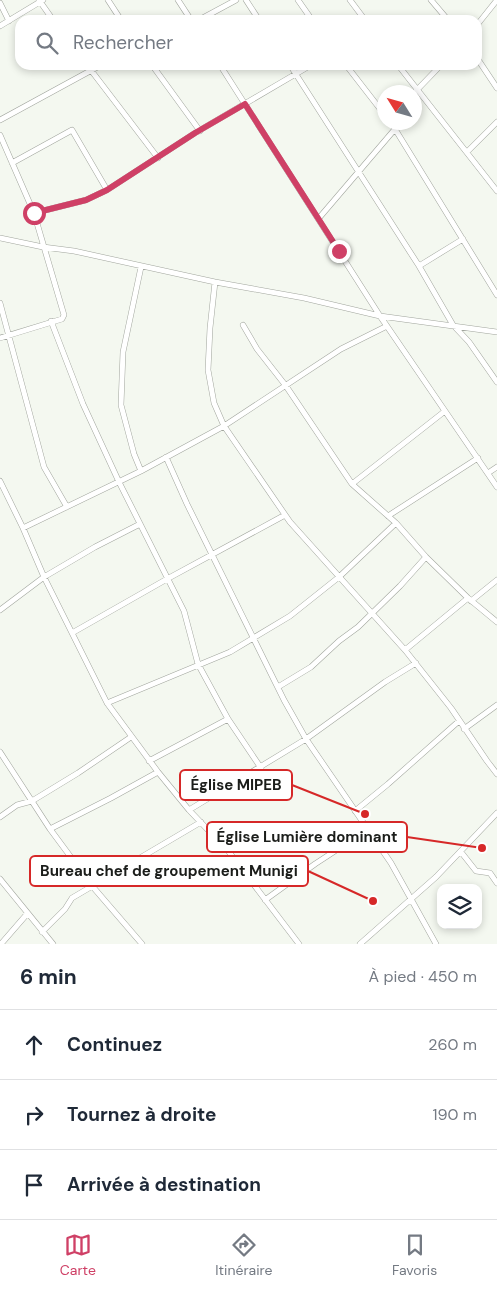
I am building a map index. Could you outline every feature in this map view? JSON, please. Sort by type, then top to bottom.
[{"type":"street","points":[[108,0],[118,15]]},
{"type":"street","points":[[178,0],[187,15]]},
{"type":"street","points":[[208,15],[236,0]]},
{"type":"street","points":[[246,0],[256,15]]},
{"type":"street","points":[[298,0],[308,15]]},
{"type":"street","points":[[350,0],[361,15]]},
{"type":"street","points":[[431,0],[444,15]]},
{"type":"street","points":[[482,19],[497,0]]},
{"type":"street","points":[[19,15],[41,1],[50,15]]},
{"type":"street","points":[[0,3],[9,21]]},
{"type":"street","points":[[0,26],[15,17]]},
{"type":"street","points":[[482,66],[497,88]]},
{"type":"street","points":[[0,120],[85,70]]},
{"type":"street","points":[[90,70],[158,158]]},
{"type":"street","points":[[156,70],[200,131]]},
{"type":"street","points":[[223,70],[380,316],[497,487]]},
{"type":"street","points":[[293,70],[419,266],[452,325],[469,342],[497,382]]},
{"type":"street","points":[[34,213],[86,200],[107,190],[200,131],[303,70]]},
{"type":"street","points":[[350,70],[377,105]]},
{"type":"street","points":[[401,70],[412,85]]},
{"type":"street","points":[[422,85],[436,70]]},
{"type":"street","points":[[422,98],[497,191]]},
{"type":"street","points":[[467,152],[497,122]]},
{"type":"street","points":[[12,163],[72,130],[107,190]]},
{"type":"street","points":[[319,218],[360,173],[394,130]]},
{"type":"street","points":[[396,130],[497,295]]},
{"type":"street","points":[[0,135],[34,213],[64,315],[62,319],[0,338]]},
{"type":"street","points":[[0,238],[43,248],[83,253],[215,282],[304,298],[380,316],[497,332]]},
{"type":"street","points":[[419,266],[463,239]]},
{"type":"street","points":[[141,267],[123,352],[121,405],[134,454],[141,470]]},
{"type":"street","points":[[215,282],[208,370],[214,403],[224,426],[285,515],[416,663],[497,774]]},
{"type":"street","points":[[0,303],[44,467],[67,507]]},
{"type":"street","points":[[51,321],[83,404],[119,482],[184,611],[198,664],[228,719],[261,768]]},
{"type":"street","points":[[243,325],[352,484],[396,523],[426,557],[469,599],[497,622]]},
{"type":"street","points":[[23,528],[119,482],[224,426],[342,349],[387,326]]},
{"type":"street","points":[[352,484],[445,410]]},
{"type":"street","points":[[166,457],[187,504],[306,739],[391,863],[436,944]]},
{"type":"street","points":[[388,516],[478,458]]},
{"type":"street","points":[[488,473],[497,467]]},
{"type":"street","points":[[0,481],[44,577],[108,703],[149,761],[189,810],[230,852],[300,944]]},
{"type":"street","points":[[72,633],[285,515]]},
{"type":"street","points":[[108,703],[198,664],[226,654],[290,616],[339,577],[396,523]]},
{"type":"street","points":[[0,610],[44,577],[140,524]]},
{"type":"street","points":[[278,687],[311,667],[372,614],[426,557]]},
{"type":"street","points":[[405,650],[469,599],[497,580]]},
{"type":"street","points":[[189,810],[306,739],[385,682],[416,663]]},
{"type":"street","points":[[464,729],[497,704]]},
{"type":"street","points":[[149,761],[228,719]]},
{"type":"street","points":[[355,810],[388,784],[459,721]]},
{"type":"street","points":[[0,817],[17,805],[32,801],[131,737]]},
{"type":"street","points":[[0,752],[50,829],[93,887],[142,944]]},
{"type":"street","points":[[50,829],[158,772]]},
{"type":"street","points":[[360,944],[411,899],[496,817]]},
{"type":"street","points":[[42,932],[65,909],[72,898],[201,822]]},
{"type":"street","points":[[266,900],[367,830]]},
{"type":"street","points":[[461,852],[476,871],[490,874],[497,883]]},
{"type":"street","points":[[0,879],[53,944]]},
{"type":"street","points":[[1,944],[27,914]]},
{"type":"place","name":"Église MIPEB","points":[[365,814]]},
{"type":"place","name":"Église Lumière dominant","points":[[482,848]]},
{"type":"place","name":"Bureau chef de groupement Munigi","points":[[373,901]]},
{"type":"route","points":[[34,213],[86,200],[107,190],[195,133],[245,104],[339,251]]}]
